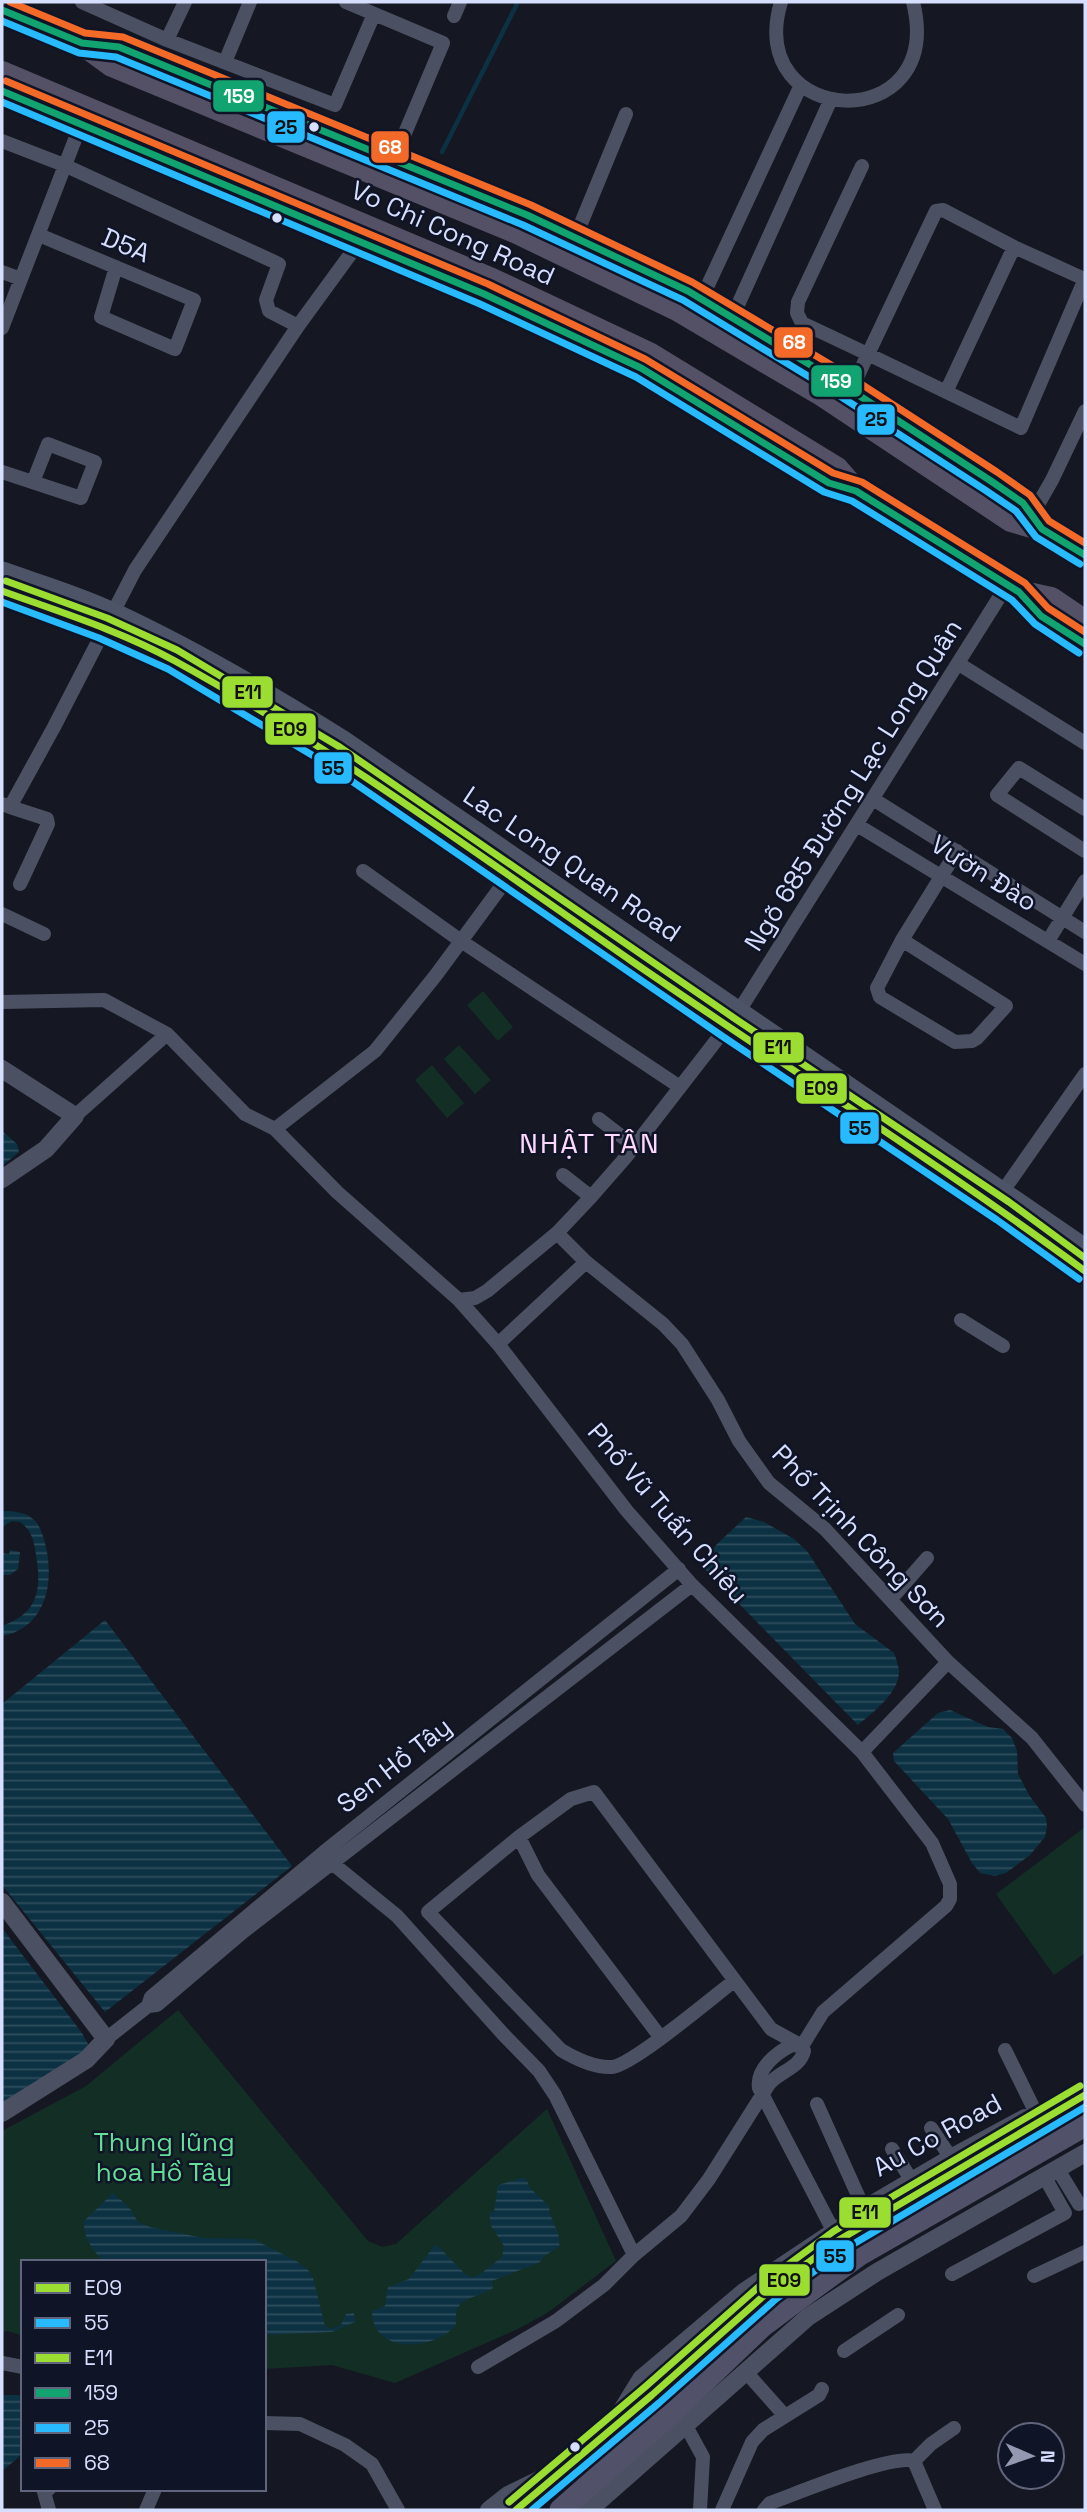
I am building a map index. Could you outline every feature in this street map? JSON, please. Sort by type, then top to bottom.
[{"type":"highway","name":"Vo Chi Cong Road","points":[[2,10],[82,43],[112,65],[517,232],[677,309],[823,395],[1011,520],[1037,522],[1085,555]]},
{"type":"highway","name":"Vo Chi Cong Road","points":[[2,73],[492,280],[649,354],[837,469],[856,492],[1013,589],[1051,599],[1085,622]]},
{"type":"highway","points":[[423,251],[436,273]]},
{"type":"main road","name":"Vo Chi Cong Road","points":[[82,43],[119,47],[394,159],[575,237],[701,300],[851,390],[991,481],[1023,503],[1037,522]]},
{"type":"main road","name":"Vo Chi Cong Road","points":[[2,90],[436,273],[641,368],[829,483],[856,492]]},
{"type":"main road","name":"Lac Long Quan Road","points":[[2,572],[229,671],[343,741],[1085,1271]]},
{"type":"main road","name":"Vo Chi Cong Road","points":[[1013,589],[1041,617],[1085,643]]},
{"type":"main road","name":"Lac Long Quan Road","points":[[2,592],[108,620],[333,755],[509,876],[1003,1191],[1085,1249]]},
{"type":"main road","name":"Au Co Road","points":[[516,2510],[836,2235],[1085,2095]]},
{"type":"main road","points":[[561,2510],[671,2413],[762,2326],[794,2302],[860,2255],[1085,2125]]},
{"type":"street","points":[[82,2],[167,40],[335,105],[374,14]]},
{"type":"street","points":[[167,40],[185,2]]},
{"type":"street","points":[[225,62],[250,2]]},
{"type":"street","points":[[346,2],[443,43],[394,159]]},
{"type":"street","points":[[454,16],[460,2]]},
{"type":"street","points":[[781,2],[775,20],[776,43],[784,65],[802,85],[816,95],[840,102],[864,100],[887,90],[904,73],[916,51],[918,26],[913,2]]},
{"type":"street","points":[[701,300],[802,85]]},
{"type":"street","points":[[732,318],[831,99]]},
{"type":"street","points":[[575,237],[626,114]]},
{"type":"street","points":[[2,328],[81,124]]},
{"type":"street","points":[[2,141],[64,165],[279,264],[266,300],[269,311],[298,326]]},
{"type":"street","points":[[851,390],[869,354],[936,211],[943,210],[1084,281],[1021,428],[869,354],[802,323],[797,313],[798,302],[862,166]]},
{"type":"street","name":"D5A","points":[[39,235],[116,267],[194,300],[175,349],[101,317],[116,267]]},
{"type":"street","points":[[20,884],[48,824],[47,819],[6,805],[54,727],[135,570],[298,326],[360,241]]},
{"type":"street","points":[[946,392],[1014,247]]},
{"type":"street","points":[[2,272],[21,279]]},
{"type":"street","points":[[1037,522],[1052,480],[1085,411]]},
{"type":"street","points":[[2,472],[81,498],[95,462],[48,444],[33,482]]},
{"type":"street","name":"Ngõ 685 Đường Lạc Long Quân","points":[[459,1300],[475,1298],[487,1291],[557,1233],[634,1146],[734,1019],[959,664],[1013,589]]},
{"type":"street","points":[[959,664],[1085,743]]},
{"type":"street","points":[[1085,809],[1018,768],[997,795],[1085,851]]},
{"type":"street","name":"Vườn Đào","points":[[873,799],[1085,932]]},
{"type":"street","name":"Vườn Đào","points":[[857,825],[1085,964]]},
{"type":"street","points":[[902,940],[1006,1006],[977,1038],[955,1042],[878,995],[877,988],[902,940],[957,851]]},
{"type":"street","points":[[363,872],[680,1087]]},
{"type":"street","points":[[275,1129],[375,1051],[509,876]]},
{"type":"street","points":[[1048,941],[1085,881]]},
{"type":"street","points":[[2,914],[44,934]]},
{"type":"street","name":"Phố Vũ Tuấn Chiêu","points":[[2,1002],[104,1000],[167,1034],[245,1114],[275,1129],[337,1192],[459,1300],[498,1344],[627,1511],[692,1585],[862,1752],[932,1843],[950,1884],[950,1899],[932,1920],[823,2012],[802,2046]]},
{"type":"street","points":[[2,1179],[46,1149],[75,1116],[167,1034]]},
{"type":"street","points":[[2,1069],[75,1116]]},
{"type":"street","points":[[1003,1191],[1085,1073]]},
{"type":"street","points":[[599,1119],[634,1146]]},
{"type":"street","points":[[563,1175],[591,1197]]},
{"type":"street","name":"Phố Trịnh Công Sơn","points":[[557,1233],[586,1262],[663,1324],[682,1344],[718,1401],[739,1441],[769,1483],[825,1530],[948,1662],[1032,1738],[1085,1805]]},
{"type":"street","points":[[498,1344],[586,1262]]},
{"type":"street","points":[[961,1320],[1003,1346]]},
{"type":"street","points":[[891,1599],[927,1558]]},
{"type":"street","name":"Sen Hồ Tây","points":[[106,2039],[148,2006],[150,1997],[328,1857],[679,1569]]},
{"type":"street","name":"Sen Hồ Tây","points":[[328,1857],[692,1585]]},
{"type":"street","points":[[862,1752],[948,1662]]},
{"type":"street","points":[[734,1981],[661,2038],[617,2067],[603,2067],[561,2050],[428,1912],[519,1837],[571,1799],[594,1792],[771,2029],[802,2046]]},
{"type":"street","points":[[519,1837],[538,1875],[661,2038]]},
{"type":"street","points":[[328,1857],[397,1916],[539,2071],[555,2095],[634,2255]]},
{"type":"street","points":[[2,1902],[106,2039],[86,2060],[2,2113]]},
{"type":"street","points":[[802,2046],[797,2044],[788,2047],[765,2067],[758,2081],[762,2095],[836,2235]]},
{"type":"street","points":[[1005,2050],[1036,2113]]},
{"type":"street","name":"Au Co Road","points":[[836,2235],[864,2209],[951,2158],[1036,2113],[1085,2082]]},
{"type":"street","points":[[478,2367],[556,2321],[604,2285],[634,2255],[681,2216],[709,2179],[762,2095]]},
{"type":"street","points":[[817,2104],[864,2209]]},
{"type":"street","points":[[931,2128],[951,2158]]},
{"type":"street","points":[[892,2150],[912,2181]]},
{"type":"street","points":[[594,2509],[808,2317],[877,2273],[1085,2153]]},
{"type":"street","points":[[1050,2172],[1079,2204]]},
{"type":"street","points":[[952,2274],[1065,2213],[1050,2172]]},
{"type":"street","points":[[1034,2276],[1085,2252]]},
{"type":"street","points":[[844,2351],[898,2315]]},
{"type":"street","points":[[2,2363],[21,2367]]},
{"type":"street","points":[[746,2372],[785,2416]]},
{"type":"street","points":[[722,2510],[752,2442],[763,2430],[819,2395],[822,2389]]},
{"type":"street","points":[[266,2423],[300,2424],[345,2445],[372,2464],[398,2510]]},
{"type":"street","points":[[685,2426],[703,2457],[700,2510]]},
{"type":"street","points":[[915,2461],[931,2444],[954,2428]]},
{"type":"street","points":[[764,2510],[770,2503],[867,2468],[905,2458],[915,2461]]},
{"type":"street","points":[[915,2461],[932,2509]]},
{"type":"street","name":"Au Co Road","points":[[489,2510],[508,2495],[566,2468]]},
{"type":"street","points":[[46,2491],[49,2510]]},
{"type":"street","points":[[146,2510],[154,2491]]},
{"type":"green space","points":[[483,991],[513,1027],[498,1041],[467,1005]]},
{"type":"green space","points":[[459,1045],[491,1080],[475,1094],[444,1059]]},
{"type":"green space","points":[[432,1065],[464,1103],[447,1118],[415,1080]]},
{"type":"green space","points":[[1085,1827],[1085,1953],[1054,1975],[996,1894]]},
{"type":"green space","name":"Thung lũng hoa Hồ Tây","points":[[178,2010],[368,2241],[382,2247],[396,2244],[547,2109],[616,2261],[547,2313],[518,2329],[395,2383],[332,2365],[266,2369],[266,2260],[21,2260],[21,2335],[2,2332],[2,2131],[86,2086]]},
{"type":"water","points":[[2,1131],[17,1144],[19,1152],[2,1166]]},
{"type":"water","points":[[2,1511],[25,1514],[37,1523],[45,1543],[49,1572],[48,1587],[38,1613],[17,1631],[2,1636],[2,1626],[23,1614],[35,1599],[38,1568],[30,1533],[20,1522],[12,1521],[2,1527]]},
{"type":"water","points":[[746,1517],[764,1522],[794,1539],[807,1551],[855,1624],[894,1653],[899,1670],[895,1686],[878,1708],[858,1725],[700,1564]]},
{"type":"water","points":[[10,1550],[20,1552],[18,1569],[10,1575],[2,1575],[2,1553],[9,1554]]},
{"type":"water","points":[[105,1620],[292,1866],[105,2012],[2,1885],[2,1704]]},
{"type":"water","points":[[950,1710],[988,1727],[1003,1729],[1012,1738],[1017,1751],[1018,1774],[1046,1818],[1045,1837],[1030,1855],[1006,1873],[995,1876],[980,1873],[948,1819],[894,1761],[893,1753],[938,1713]]},
{"type":"water","points":[[2,1928],[88,2044],[85,2053],[2,2105]]},
{"type":"water","points":[[526,2179],[531,2189],[549,2206],[559,2236],[559,2247],[544,2256],[540,2262],[492,2281],[493,2288],[466,2300],[458,2308],[456,2325],[434,2340],[406,2344],[393,2342],[382,2335],[375,2325],[372,2311],[385,2306],[388,2287],[409,2279],[434,2246],[438,2246],[465,2274],[472,2277],[479,2275],[502,2257],[504,2246],[491,2226],[489,2213],[494,2212],[498,2185]]},
{"type":"water","points":[[113,2193],[129,2207],[138,2222],[150,2227],[203,2238],[253,2239],[308,2270],[313,2278],[325,2326],[330,2329],[341,2325],[346,2314],[354,2313],[355,2322],[332,2332],[266,2335],[266,2260],[102,2260],[89,2243],[84,2221]]},
{"type":"water","points":[[2,2395],[21,2395],[21,2453],[2,2471]]},
{"type":"waterway","points":[[442,152],[518,2]]},
{"type":"transit line","name":"68","points":[[10,2],[85,33],[123,37],[531,205],[692,282],[838,369],[997,472],[1030,495],[1049,521],[1085,543]]},
{"type":"transit line","name":"159","points":[[2,10],[82,43],[119,47],[527,215],[688,291],[832,378],[991,481],[1023,503],[1042,529],[1085,555]]},
{"type":"transit line","name":"25","points":[[2,21],[79,53],[116,57],[523,225],[683,300],[826,387],[985,490],[1016,511],[1036,537],[1080,564]]},
{"type":"transit line","name":"68","points":[[6,81],[488,284],[645,359],[833,473],[862,482],[1025,583],[1048,608],[1085,632]]},
{"type":"transit line","name":"159","points":[[2,91],[484,294],[641,368],[829,483],[856,491],[1019,592],[1041,616],[1085,644]]},
{"type":"transit line","name":"25","points":[[2,102],[480,304],[636,377],[824,492],[852,501],[1012,600],[1035,624],[1079,653]]},
{"type":"transit line","name":"E11","points":[[6,581],[107,618],[177,650],[338,746],[734,1018],[1009,1202],[1085,1258]]},
{"type":"transit line","name":"E09","points":[[2,591],[154,650],[234,695],[351,767],[633,962],[917,1153],[1085,1271]]},
{"type":"transit line","name":"55","points":[[2,602],[99,638],[168,669],[327,764],[722,1036],[997,1220],[1079,1279]]},
{"type":"transit line","name":"E11","points":[[509,2502],[763,2283],[834,2231],[1080,2086]]},
{"type":"transit line","name":"E09","points":[[516,2510],[769,2291],[839,2240],[1085,2095]]},
{"type":"transit line","name":"55","points":[[532,2510],[659,2403],[776,2299],[845,2249],[1085,2107]]},
{"type":"district","name":"NHẬT TÂN","points":[[590,1143]]}]
